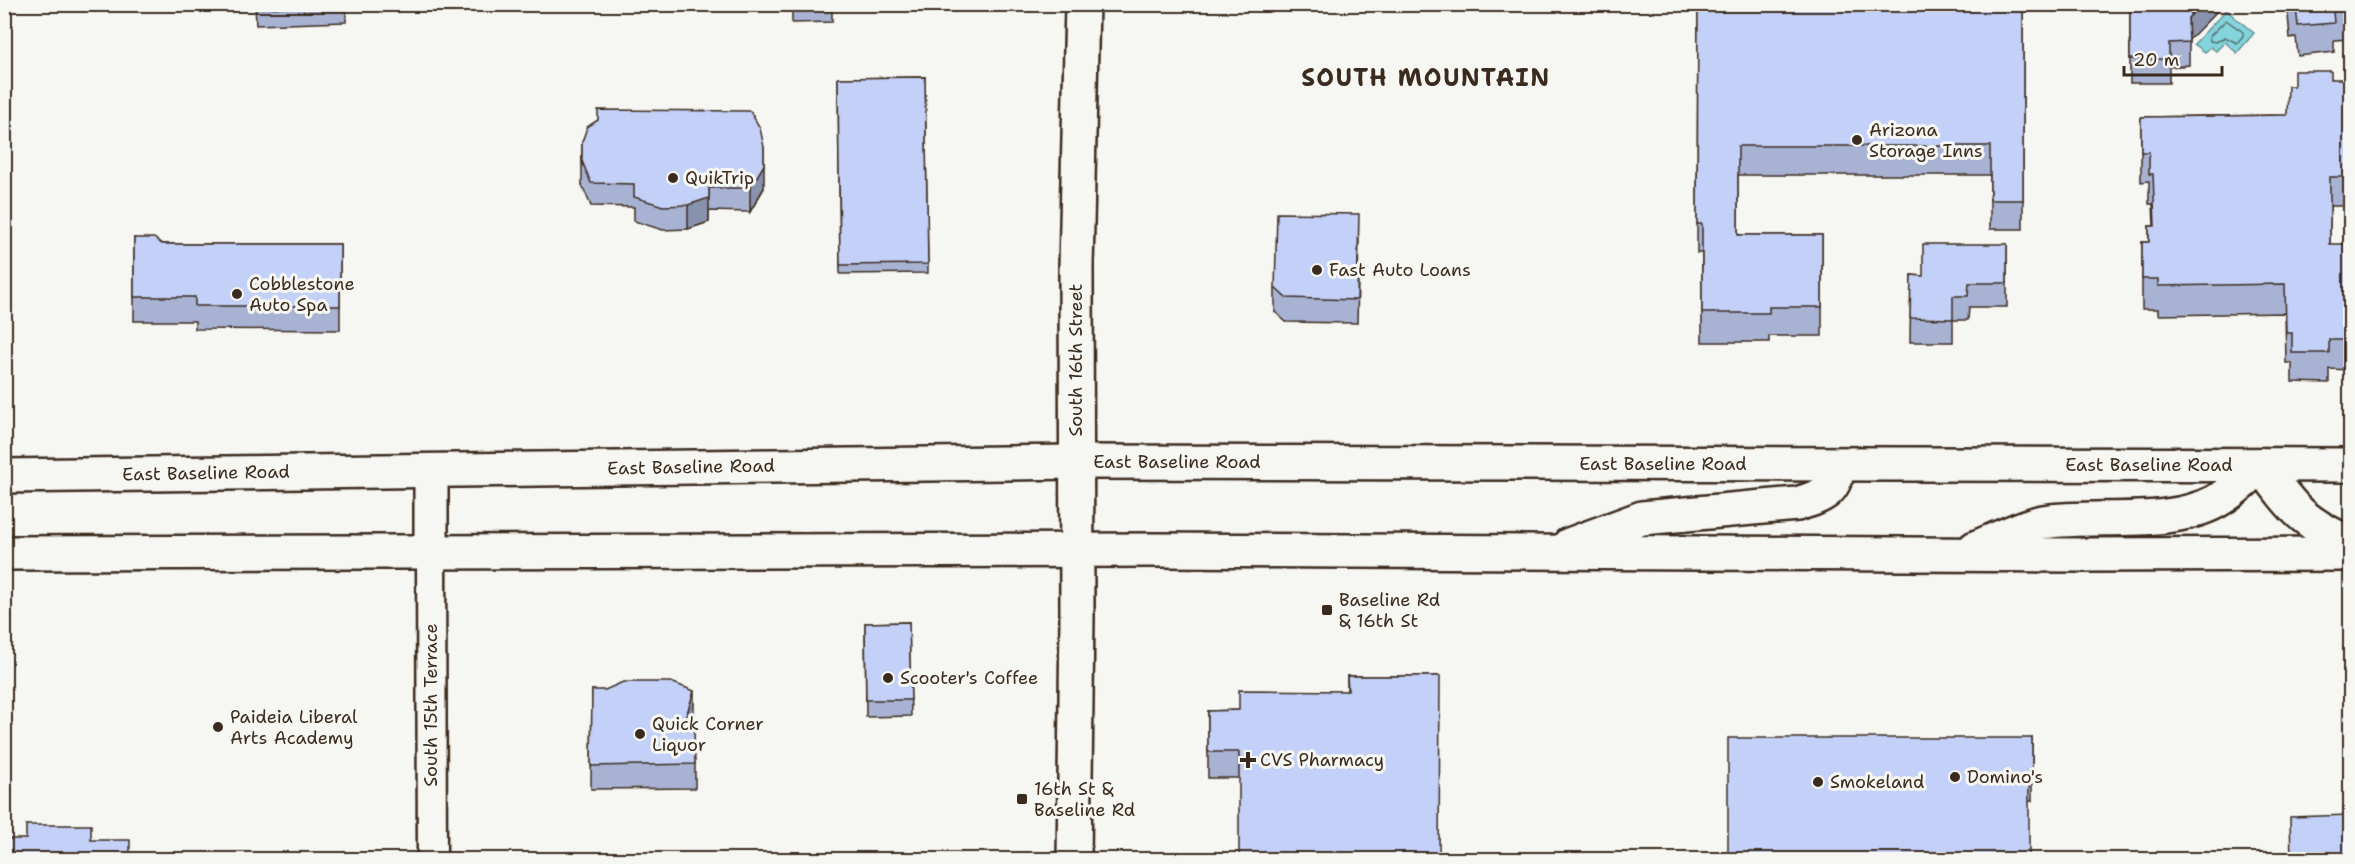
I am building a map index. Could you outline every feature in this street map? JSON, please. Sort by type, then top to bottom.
[{"type":"main road","name":"South 16th Street","points":[[1074,860],[1076,268],[1082,4]]},
{"type":"main road","name":"East Baseline Road","points":[[4,476],[1076,462],[2350,465]]},
{"type":"main road","points":[[1550,552],[1642,518],[1797,504],[1815,499],[1829,490],[1836,481],[1839,465]]},
{"type":"main road","points":[[1959,554],[2041,522],[2171,516],[2200,508],[2215,502],[2244,483],[2261,465],[2300,516],[2322,532],[2350,543]]},
{"type":"main road","points":[[431,471],[431,551]]},
{"type":"main road","points":[[4,553],[1076,551],[2350,554]]},
{"type":"street","name":"South 15th Terrace","points":[[431,551],[432,860]]},
{"type":"water","points":[[2226,10],[2254,33],[2237,53],[2225,42],[2216,51],[2211,47],[2205,52],[2194,44]]},
{"type":"building","points":[[255,4],[346,4],[346,6],[256,8]]},
{"type":"building","points":[[792,4],[832,4],[832,6],[792,6]]},
{"type":"building","points":[[1698,4],[2023,4],[2023,200],[1990,200],[1990,146],[1738,146],[1738,235],[1822,235],[1822,307],[1769,307],[1769,313],[1702,313],[1702,224],[1697,224]]},
{"type":"building","points":[[2130,4],[2201,4],[2188,18],[2189,42],[2169,43],[2169,59],[2130,59]]},
{"type":"building","points":[[2289,4],[2350,4],[2350,10],[2333,11],[2334,23],[2298,26],[2296,7],[2290,8]]},
{"type":"building","points":[[2294,71],[2331,71],[2331,79],[2348,79],[2348,84],[2350,84],[2350,177],[2330,177],[2330,244],[2347,244],[2347,249],[2350,249],[2350,340],[2329,340],[2329,353],[2292,353],[2292,333],[2286,333],[2285,284],[2158,286],[2158,279],[2142,279],[2142,242],[2149,242],[2149,226],[2155,226],[2153,174],[2149,174],[2149,152],[2141,152],[2141,117],[2287,115],[2288,86],[2294,86]]},
{"type":"building","points":[[925,77],[928,264],[840,265],[838,78]]},
{"type":"building","name":"QuikTrip","points":[[598,110],[750,111],[760,128],[764,147],[764,165],[750,188],[709,188],[709,198],[688,205],[663,206],[634,197],[634,184],[591,183],[582,161],[582,142],[587,127],[598,120]]},
{"type":"building","name":"Fast Auto Loans","points":[[1277,213],[1359,214],[1357,300],[1286,298],[1275,288]]},
{"type":"building","name":"Cobblestone Auto Spa","points":[[134,238],[154,238],[162,244],[340,244],[340,306],[195,306],[195,297],[134,297]]},
{"type":"building","points":[[1923,244],[2007,244],[2007,283],[1969,283],[1968,296],[1953,296],[1953,319],[1910,318],[1911,275],[1923,276]]},
{"type":"building","name":"Scooter's Coffee","points":[[909,622],[911,700],[866,700],[865,623]]},
{"type":"building","name":"CVS Pharmacy","points":[[1347,676],[1440,676],[1439,860],[1239,860],[1239,752],[1208,752],[1208,711],[1239,710],[1239,690],[1348,691]]},
{"type":"building","name":"Quick Corner Liquor","points":[[623,682],[671,682],[694,691],[682,729],[694,730],[695,764],[591,766],[592,690],[605,690]]},
{"type":"building","points":[[1728,738],[2032,738],[2032,772],[2029,772],[2029,860],[1728,860]]},
{"type":"building","points":[[2350,815],[2350,860],[2291,860],[2290,817]]},
{"type":"building","points":[[26,825],[91,825],[91,840],[130,840],[130,855],[156,855],[156,860],[4,860],[4,839],[26,839]]},
{"type":"place","name":"Arizona Storage Inns","points":[[1857,140]]},
{"type":"place","name":"QuikTrip","points":[[673,178]]},
{"type":"place","name":"Fast Auto Loans","points":[[1317,270]]},
{"type":"place","name":"Cobblestone Auto Spa","points":[[237,294]]},
{"type":"place","name":"Baseline Rd & 16th St","points":[[1327,610]]},
{"type":"place","name":"Scooter's Coffee","points":[[888,678]]},
{"type":"place","name":"Paideia Liberal Arts Academy","points":[[218,727]]},
{"type":"place","name":"Quick Corner Liquor","points":[[640,734]]},
{"type":"place","name":"CVS Pharmacy","points":[[1248,760]]},
{"type":"place","name":"Domino's","points":[[1955,777]]},
{"type":"place","name":"Smokeland","points":[[1818,782]]},
{"type":"place","name":"16th St & Baseline Rd","points":[[1022,799]]},
{"type":"district","name":"SOUTH MOUNTAIN","points":[[1426,78]]}]
